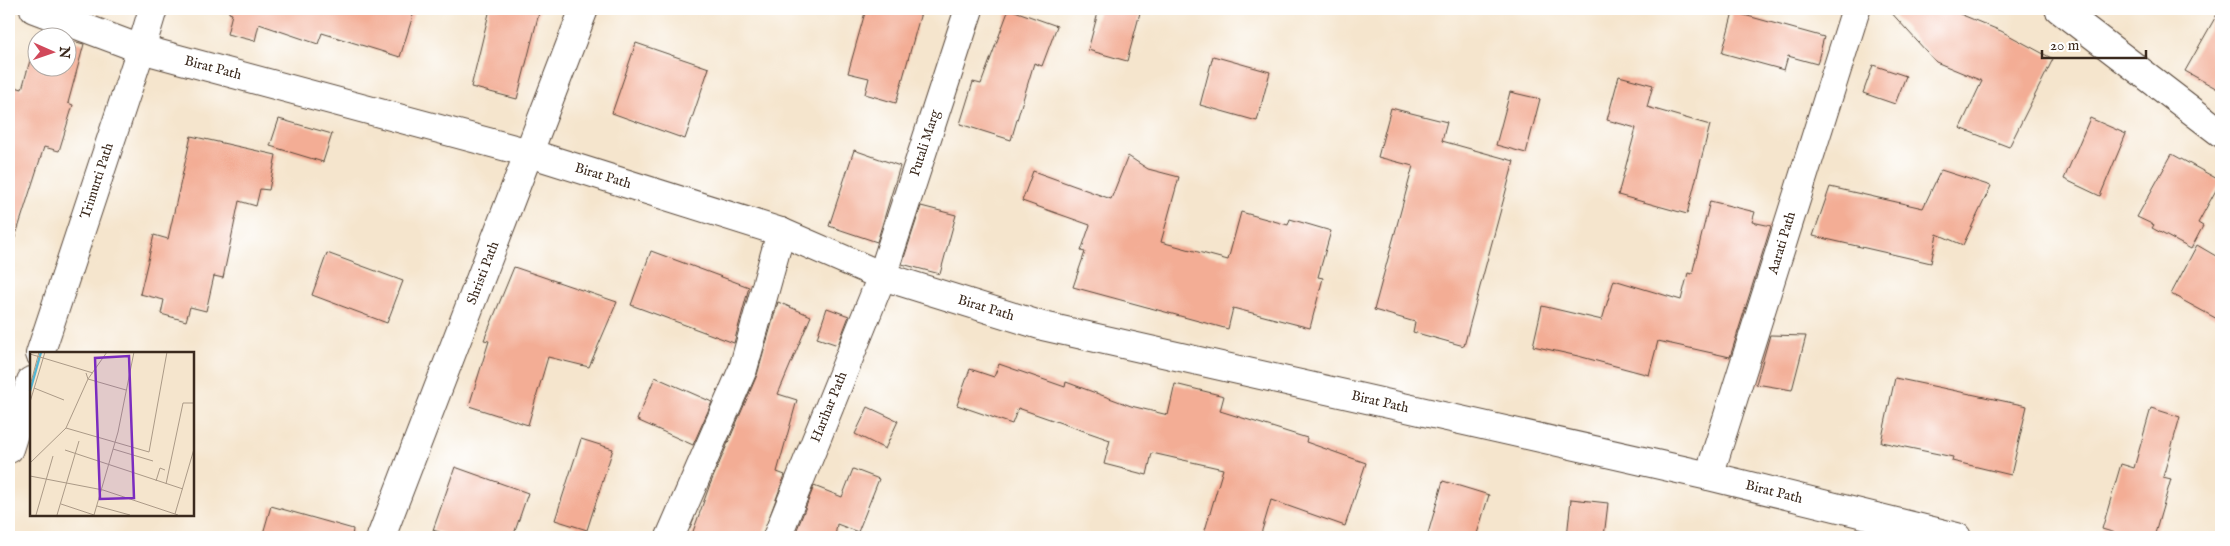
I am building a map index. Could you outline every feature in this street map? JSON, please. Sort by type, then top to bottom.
[{"type":"street","name":"Birat Path","points":[[34,9],[141,49],[529,153],[781,232],[882,276],[1043,326],[1709,476],[1957,537]]},
{"type":"street","name":"Trimurti Path","points":[[41,352],[153,9]]},
{"type":"street","name":"Shristi Path","points":[[381,537],[584,9]]},
{"type":"street","name":"Putali Marg","points":[[882,276],[969,9]]},
{"type":"street","name":"Aarati Path","points":[[1709,476],[1856,9]]},
{"type":"street","points":[[2059,9],[2221,133]]},
{"type":"street","points":[[670,537],[743,369],[781,232]]},
{"type":"street","name":"Harihar Path","points":[[777,537],[882,276]]},
{"type":"street","points":[[9,449],[30,384]]},
{"type":"building","points":[[229,9],[415,9],[400,57],[322,33],[318,44],[259,24],[255,41],[227,34],[232,14],[229,13]]},
{"type":"building","points":[[490,9],[540,9],[517,99],[471,87]]},
{"type":"building","points":[[866,9],[922,9],[896,103],[865,94],[869,78],[848,73]]},
{"type":"building","points":[[1009,9],[1057,26],[1042,66],[1034,63],[1011,140],[960,124],[973,82],[981,84]]},
{"type":"building","points":[[1099,9],[1141,9],[1127,61],[1088,50]]},
{"type":"building","points":[[1888,9],[1948,9],[2001,31],[2053,59],[2009,147],[1960,128],[1982,81],[1936,62]]},
{"type":"building","points":[[2221,9],[2221,91],[2185,71]]},
{"type":"building","points":[[1733,12],[1824,37],[1817,64],[1788,56],[1784,70],[1722,53]]},
{"type":"building","points":[[78,42],[84,44],[78,66]]},
{"type":"building","points":[[636,43],[709,68],[685,139],[612,113]]},
{"type":"building","points":[[1213,56],[1270,72],[1257,121],[1200,105]]},
{"type":"building","points":[[1873,65],[1906,76],[1895,104],[1863,93]]},
{"type":"building","points":[[28,68],[28,78],[75,78],[68,103],[73,105],[59,151],[44,147],[15,238],[9,237],[9,85],[22,89]]},
{"type":"building","points":[[1619,76],[1653,85],[1647,107],[1710,125],[1687,214],[1618,195],[1636,128],[1607,120]]},
{"type":"building","points":[[1510,92],[1540,99],[1526,153],[1496,145]]},
{"type":"building","points":[[1391,108],[1447,122],[1442,141],[1514,161],[1464,346],[1413,332],[1415,322],[1374,310],[1413,166],[1378,157]]},
{"type":"building","points":[[2090,118],[2126,134],[2100,196],[2064,179]]},
{"type":"building","points":[[279,119],[332,134],[323,162],[270,146]]},
{"type":"building","points":[[191,136],[276,155],[269,190],[260,189],[256,206],[239,201],[223,278],[214,276],[206,311],[190,307],[186,321],[161,314],[164,300],[140,294],[154,235],[168,239]]},
{"type":"building","points":[[854,150],[900,166],[877,242],[829,226]]},
{"type":"building","points":[[2172,154],[2221,181],[2198,223],[2203,226],[2191,249],[2152,228],[2154,225],[2137,217]]},
{"type":"building","points":[[1128,156],[1148,169],[1179,177],[1161,242],[1228,260],[1241,212],[1288,225],[1290,219],[1331,231],[1318,277],[1323,278],[1310,328],[1233,308],[1228,329],[1073,287],[1085,252],[1081,251],[1090,225],[1022,201],[1033,171],[1111,199]]},
{"type":"building","points":[[1941,170],[1991,186],[1963,245],[1937,234],[1931,263],[1813,236],[1830,187],[1923,208]]},
{"type":"building","points":[[1710,201],[1755,212],[1752,222],[1771,226],[1730,357],[1658,341],[1649,375],[1533,346],[1542,306],[1602,320],[1614,280],[1681,300],[1688,273],[1692,274]]},
{"type":"building","points":[[921,206],[956,215],[940,274],[902,264]]},
{"type":"building","points":[[2197,245],[2221,259],[2221,321],[2171,294]]},
{"type":"building","points":[[651,251],[749,287],[734,343],[631,305]]},
{"type":"building","points":[[327,253],[403,281],[387,323],[312,295]]},
{"type":"building","points":[[514,267],[617,302],[589,367],[548,357],[528,425],[469,406],[489,341],[484,340]]},
{"type":"building","points":[[778,302],[811,316],[778,394],[797,400],[777,472],[785,475],[762,537],[691,537],[709,487],[757,375]]},
{"type":"building","points":[[827,308],[849,316],[838,345],[817,338]]},
{"type":"building","points":[[1770,335],[1806,336],[1792,390],[1756,384]]},
{"type":"building","points":[[999,364],[1065,387],[1066,382],[1131,406],[1168,415],[1175,384],[1224,396],[1220,411],[1307,438],[1306,442],[1366,463],[1345,526],[1271,500],[1260,537],[1203,537],[1223,469],[1152,453],[1147,475],[1104,464],[1110,440],[1018,408],[1012,424],[957,405],[970,369],[994,377]]},
{"type":"building","points":[[655,377],[712,402],[693,445],[637,420]]},
{"type":"building","points":[[1895,378],[2027,406],[2011,475],[1952,461],[1953,457],[1881,442]]},
{"type":"building","points":[[868,407],[898,421],[885,449],[855,434]]},
{"type":"building","points":[[2151,408],[2180,417],[2163,477],[2171,479],[2154,537],[2129,537],[2102,529],[2121,464],[2134,468]]},
{"type":"building","points":[[581,439],[613,449],[587,530],[555,520]]},
{"type":"building","points":[[455,467],[528,493],[513,537],[454,537],[433,530]]},
{"type":"building","points":[[853,469],[879,479],[858,532],[837,524],[835,537],[794,537],[814,486],[842,497]]},
{"type":"building","points":[[1443,481],[1489,495],[1476,537],[1427,537]]},
{"type":"building","points":[[1571,499],[1608,503],[1604,537],[1567,537]]},
{"type":"building","points":[[271,506],[353,529],[352,537],[262,537]]}]
